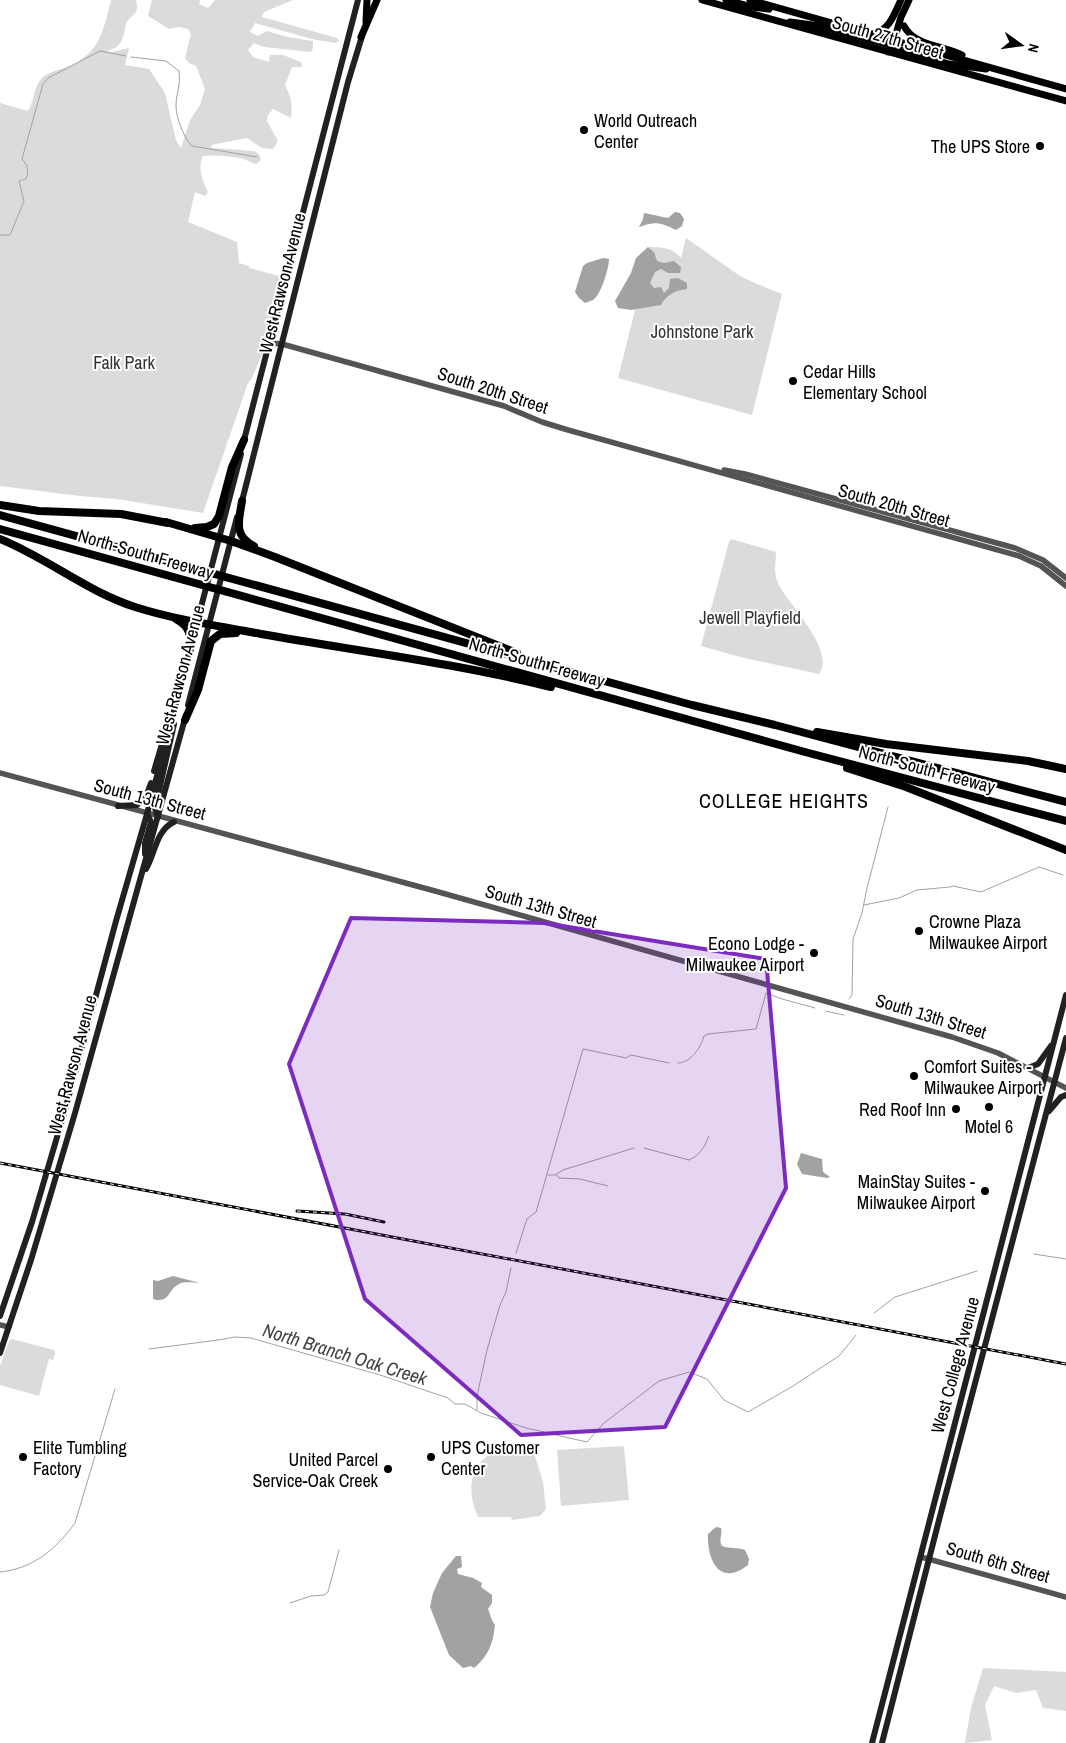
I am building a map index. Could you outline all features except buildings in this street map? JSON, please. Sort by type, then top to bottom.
[{"type":"highway","points":[[0,505],[39,511],[121,514],[200,528],[207,527],[216,522],[219,516],[232,467],[244,440]]},
{"type":"highway","points":[[242,500],[239,521],[241,536],[247,543],[275,557]]},
{"type":"highway","name":"North-South Freeway","points":[[0,515],[692,706],[775,725],[1066,802]]},
{"type":"highway","points":[[166,522],[231,541],[275,557],[569,672]]},
{"type":"highway","name":"North-South Freeway","points":[[0,529],[805,752],[1066,821]]},
{"type":"highway","points":[[0,539],[111,598],[135,607],[197,622],[472,669],[580,694],[607,697]]},
{"type":"highway","points":[[168,615],[188,628],[190,649]]},
{"type":"highway","points":[[185,720],[198,690],[210,646],[214,639],[220,634],[228,633],[276,636]]},
{"type":"highway","points":[[775,725],[886,744],[1028,761],[1066,769]]},
{"type":"highway","points":[[805,752],[906,787],[1066,850]]},
{"type":"main road","name":"West Rawson Avenue","points":[[0,1316],[32,1222],[52,1155],[116,919],[147,814],[358,0]]},
{"type":"main road","points":[[366,22],[367,0]]},
{"type":"main road","name":"West Rawson Avenue","points":[[0,1353],[3,1334],[9,1327],[31,1260],[75,1113],[185,720],[348,82],[371,0]]},
{"type":"main road","points":[[362,37],[377,0]]},
{"type":"main road","points":[[702,0],[775,21],[820,26],[949,64],[996,69]]},
{"type":"main road","points":[[726,0],[752,7],[769,9],[774,7]]},
{"type":"main road","name":"South 27th Street","points":[[750,0],[872,34],[894,47],[1066,101]]},
{"type":"main road","points":[[872,34],[881,32],[888,27],[901,0]]},
{"type":"main road","points":[[894,47],[901,17],[909,0]]},
{"type":"main road","points":[[904,26],[906,31],[918,40],[953,51],[978,63]]},
{"type":"main road","name":"South 27th Street","points":[[894,47],[978,63],[1066,89]]},
{"type":"main road","points":[[338,79],[348,82]]},
{"type":"main road","points":[[118,806],[137,805],[149,791],[162,738],[176,706]]},
{"type":"main road","points":[[158,817],[154,808],[172,738],[176,706]]},
{"type":"main road","points":[[146,860],[145,843],[151,822],[147,814]]},
{"type":"main road","points":[[128,878],[140,879],[150,862],[156,842],[168,826],[174,822]]},
{"type":"main road","points":[[116,919],[127,923]]},
{"type":"main road","name":"West College Avenue","points":[[872,1743],[1066,995]]},
{"type":"main road","name":"West College Avenue","points":[[882,1743],[1066,1038]]},
{"type":"main road","points":[[1028,1068],[1038,1064],[1048,1053],[1055,1041]]},
{"type":"main road","points":[[1038,1107],[1047,1112],[1061,1097],[1066,1095]]},
{"type":"street","name":"South 20th Street","points":[[270,343],[282,344],[504,406],[542,422],[1019,556],[1041,566],[1066,586]]},
{"type":"street","name":"South 20th Street","points":[[707,468],[744,474],[1015,548],[1043,560],[1066,578]]},
{"type":"street","name":"South 13th Street","points":[[0,773],[174,822],[435,891],[952,1037],[991,1050],[1066,1088]]},
{"type":"street","points":[[0,1324],[9,1327]]},
{"type":"street","name":"South 6th Street","points":[[921,1557],[1066,1597]]},
{"type":"highlighted area","points":[[351,918],[544,923],[766,959],[786,1188],[665,1427],[521,1435],[365,1299],[289,1064]]},
{"type":"green space","name":"Falk Park","points":[[111,0],[136,0],[137,8],[126,23],[120,43],[109,50],[108,53],[129,48],[125,65],[149,69],[165,93],[176,140],[181,148],[190,120],[200,105],[205,89],[196,66],[189,63],[185,58],[191,34],[188,29],[179,27],[169,29],[148,16],[152,0],[200,0],[199,4],[208,8],[215,0],[293,0],[264,12],[262,17],[337,38],[339,41],[335,43],[312,39],[255,23],[250,32],[258,36],[267,31],[287,37],[313,41],[311,52],[264,47],[254,43],[248,50],[253,57],[269,62],[270,55],[283,55],[301,62],[302,67],[292,67],[285,85],[291,101],[291,118],[273,109],[268,115],[267,121],[278,141],[273,149],[262,148],[247,138],[211,145],[212,148],[254,151],[259,154],[261,160],[256,164],[242,159],[222,156],[203,156],[201,161],[201,175],[208,192],[205,196],[195,192],[188,222],[237,242],[239,263],[249,266],[249,268],[283,277],[264,350],[248,383],[203,513],[117,499],[0,486],[0,103],[28,111],[41,79],[47,74],[70,66],[80,60],[94,47],[103,31]]},
{"type":"green space","name":"Johnstone Park","points":[[686,238],[740,276],[782,294],[752,415],[618,378],[648,258],[654,252],[648,247],[666,248],[681,258]]},
{"type":"green space","name":"Jewell Playfield","points":[[731,539],[776,552],[776,579],[783,592],[809,627],[821,652],[823,664],[819,674],[740,657],[701,646]]},
{"type":"green space","points":[[12,1339],[54,1350],[53,1360],[49,1359],[39,1396],[0,1385],[0,1366],[9,1341]]},
{"type":"green space","points":[[510,1446],[533,1450],[543,1482],[546,1509],[540,1516],[512,1520],[511,1517],[478,1517],[471,1494],[474,1472],[487,1456],[497,1450]]},
{"type":"green space","points":[[624,1446],[629,1500],[561,1506],[557,1450]]},
{"type":"green space","points":[[983,1668],[1066,1672],[1066,1711],[1043,1708],[1036,1690],[1016,1693],[994,1686],[985,1705],[992,1740],[965,1743],[971,1708]]},
{"type":"shaded area","points":[[675,212],[680,213],[684,219],[682,226],[676,230],[658,223],[639,227],[644,213],[668,218]]},
{"type":"shaded area","points":[[648,247],[654,252],[657,261],[664,263],[674,261],[681,267],[680,273],[668,273],[661,269],[655,272],[650,283],[654,288],[661,287],[664,293],[669,288],[670,279],[678,278],[687,283],[687,289],[672,294],[661,305],[631,310],[618,308],[615,301],[631,273],[636,258]]},
{"type":"shaded area","points":[[603,258],[609,259],[609,263],[602,287],[593,300],[585,303],[575,292],[583,266]]},
{"type":"shaded area","points":[[801,1153],[822,1159],[823,1172],[830,1177],[802,1174],[797,1164]]},
{"type":"shaded area","points":[[173,1276],[200,1283],[181,1283],[175,1286],[166,1298],[153,1299],[153,1280],[158,1281]]},
{"type":"shaded area","points":[[716,1527],[721,1528],[720,1541],[722,1546],[745,1550],[749,1559],[748,1565],[730,1573],[723,1572],[717,1568],[708,1544],[708,1534]]},
{"type":"shaded area","points":[[456,1556],[461,1556],[462,1567],[457,1569],[458,1574],[473,1578],[482,1583],[481,1587],[492,1595],[492,1603],[488,1609],[495,1625],[493,1638],[487,1654],[474,1668],[471,1666],[463,1668],[449,1655],[430,1607],[433,1593],[442,1573]]},
{"type":"waterway","name":"North Branch Oak Creek","points":[[0,235],[10,235],[24,201],[19,181],[26,179],[28,171],[22,159],[43,84],[48,78],[100,51],[126,56]]},
{"type":"waterway","name":"North Branch Oak Creek","points":[[131,57],[166,61],[179,71],[176,111],[183,133],[192,146],[257,157]]},
{"type":"waterway","points":[[849,999],[852,995],[853,939],[862,913],[888,807]]},
{"type":"waterway","points":[[864,905],[899,898],[917,890],[953,886],[981,892],[1039,867],[1063,875]]},
{"type":"waterway","points":[[678,1063],[691,1057],[698,1049],[704,1036],[708,1034],[756,1029],[766,993],[815,1008]]},
{"type":"waterway","points":[[825,1011],[844,1015]]},
{"type":"waterway","points":[[516,1253],[527,1219],[536,1212],[583,1049],[626,1058],[631,1055],[669,1063]]},
{"type":"waterway","points":[[644,1148],[689,1160],[701,1151],[709,1136]]},
{"type":"waterway","points":[[548,1175],[555,1175],[563,1170],[634,1148]]},
{"type":"waterway","points":[[557,1175],[559,1178],[580,1179],[608,1186]]},
{"type":"waterway","name":"North Branch Oak Creek","points":[[1034,1254],[1066,1259]]},
{"type":"waterway","points":[[477,1410],[477,1396],[487,1350],[500,1305],[506,1292],[511,1268]]},
{"type":"waterway","name":"North Branch Oak Creek","points":[[874,1313],[895,1297],[977,1271]]},
{"type":"waterway","name":"North Branch Oak Creek","points":[[556,1435],[587,1442],[604,1423],[659,1381],[689,1372],[707,1379],[724,1400],[748,1412],[839,1356],[856,1335]]},
{"type":"waterway","name":"North Branch Oak Creek","points":[[149,1349],[235,1337],[251,1338],[380,1375],[448,1398],[455,1404],[465,1404],[481,1413],[544,1432]]},
{"type":"waterway","name":"North Branch Oak Creek","points":[[0,1572],[23,1567],[43,1556],[60,1541],[75,1523],[115,1389]]},
{"type":"waterway","points":[[290,1603],[311,1596],[324,1595],[328,1592],[339,1550]]},
{"type":"railway","points":[[0,1163],[1066,1364]]},
{"type":"railway","points":[[297,1211],[345,1214],[384,1222]]},
{"type":"place","name":"World Outreach Center","points":[[584,130]]},
{"type":"place","name":"The UPS Store","points":[[1040,146]]},
{"type":"place","name":"Cedar Hills Elementary School","points":[[793,381]]},
{"type":"place","name":"Crowne Plaza Milwaukee Airport","points":[[919,931]]},
{"type":"place","name":"Econo Lodge - Milwaukee Airport","points":[[814,953]]},
{"type":"place","name":"Comfort Suites - Milwaukee Airport","points":[[914,1076]]},
{"type":"place","name":"Motel 6","points":[[989,1107]]},
{"type":"place","name":"Red Roof Inn","points":[[956,1109]]},
{"type":"place","name":"MainStay Suites - Milwaukee Airport","points":[[985,1191]]},
{"type":"place","name":"Elite Tumbling Factory","points":[[23,1457]]},
{"type":"place","name":"UPS Customer Center","points":[[431,1457]]},
{"type":"place","name":"United Parcel Service-Oak Creek","points":[[388,1469]]},
{"type":"district","name":"COLLEGE HEIGHTS","points":[[784,800]]}]
